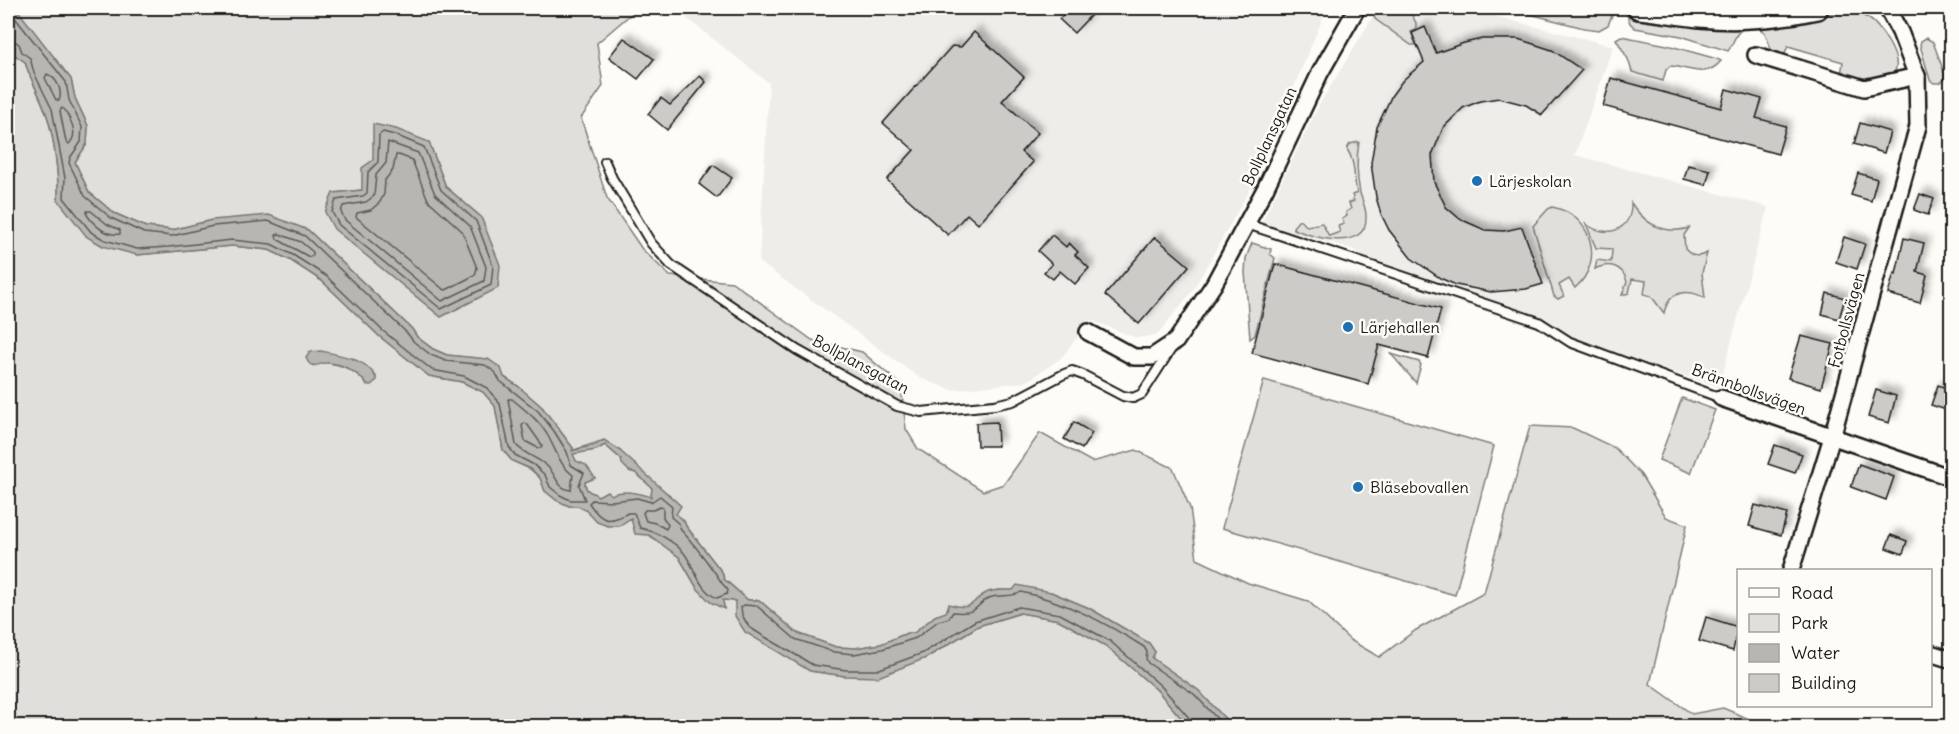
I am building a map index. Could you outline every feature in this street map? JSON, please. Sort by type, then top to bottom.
[{"type":"main road","points":[[1639,8],[1732,18],[1817,8]]},
{"type":"street","name":"Bollplansgatan","points":[[1088,332],[1134,357],[1152,357],[1176,341],[1214,284],[1247,224],[1320,72],[1357,8]]},
{"type":"street","name":"Fotbollsvägen","points":[[1791,569],[1832,437],[1918,126],[1917,75],[1900,32],[1887,8]]},
{"type":"street","points":[[1756,55],[1864,88],[1917,75]]},
{"type":"street","name":"Brännbollsvägen","points":[[1721,398],[1952,478]]},
{"type":"street","points":[[1932,654],[1952,660]]},
{"type":"lane","name":"Bollplansgatan","points":[[605,162],[612,178],[651,243],[671,265],[797,350],[897,406],[921,412],[994,405],[1013,401],[1072,371],[1123,396],[1132,398],[1142,394],[1176,341]]},
{"type":"lane","name":"Brännbollsvägen","points":[[1247,224],[1539,322],[1570,342],[1721,398]]},
{"type":"shaded area","points":[[674,8],[1327,8],[1252,186],[1193,290],[1157,335],[1136,338],[1091,320],[1061,358],[1026,382],[952,390],[920,378],[759,262],[769,83]]},
{"type":"shaded area","name":"Lärjeskolan","points":[[1378,8],[1469,8],[1613,46],[1575,155],[1768,207],[1719,387],[1435,295],[1352,249],[1261,224],[1318,107]]},
{"type":"green space","points":[[15,8],[638,8],[597,43],[603,86],[581,118],[607,198],[642,249],[670,276],[732,282],[812,340],[862,352],[901,385],[906,429],[918,449],[983,491],[1004,484],[1040,433],[1092,462],[1136,450],[1173,468],[1190,508],[1197,559],[1248,583],[1308,601],[1350,640],[1379,657],[1416,630],[1484,593],[1530,426],[1573,428],[1615,448],[1641,475],[1666,517],[1687,525],[1650,684],[1692,714],[1723,708],[1766,726],[1232,726],[1198,690],[1152,658],[1155,652],[1149,643],[1089,608],[1051,592],[999,590],[987,593],[972,606],[935,616],[914,633],[907,633],[881,644],[855,648],[836,647],[797,633],[759,600],[748,600],[724,579],[722,572],[684,521],[676,514],[670,495],[659,488],[618,449],[604,440],[571,451],[573,448],[542,407],[504,377],[488,360],[447,355],[433,349],[417,337],[412,329],[308,230],[212,220],[172,230],[146,227],[114,213],[89,192],[75,162],[87,144],[88,126],[75,98],[71,79]],"holes":[[[429,142],[446,187],[481,217],[333,193],[362,190],[373,160]]]},
{"type":"green space","points":[[1379,8],[1425,9],[1411,13],[1416,23],[1416,30],[1411,32],[1416,45],[1411,45],[1375,19],[1374,15]]},
{"type":"green space","points":[[1506,8],[1597,8],[1613,11],[1613,13],[1608,25],[1599,30]]},
{"type":"green space","points":[[1850,12],[1868,18],[1883,34],[1895,58],[1895,71],[1891,75],[1870,79],[1841,75],[1843,62],[1788,46],[1783,58],[1771,49],[1765,33],[1755,28],[1741,30],[1728,51],[1681,36],[1635,28],[1627,15],[1649,18],[1819,15]]},
{"type":"green space","points":[[1621,36],[1667,45],[1721,61],[1715,67],[1703,71],[1670,66],[1666,70],[1663,81],[1632,72],[1628,59],[1616,39]]},
{"type":"green space","points":[[1926,38],[1933,42],[1943,69],[1945,79],[1940,83],[1930,80],[1920,45],[1921,41]]},
{"type":"green space","points":[[8,42],[15,48],[15,55],[25,62],[48,119],[58,179],[58,200],[137,255],[232,246],[269,250],[290,260],[322,281],[379,336],[429,376],[462,382],[483,392],[495,406],[503,450],[512,461],[530,469],[540,478],[545,491],[569,506],[578,506],[589,514],[619,526],[631,517],[649,535],[679,557],[697,588],[724,608],[723,600],[735,601],[745,631],[810,671],[845,676],[926,658],[978,626],[1021,613],[1059,620],[1106,646],[1157,690],[1188,726],[8,726]],"holes":[[[353,358],[376,376],[367,385],[349,369],[325,362]]]},
{"type":"green space","points":[[1359,142],[1358,174],[1360,193],[1366,213],[1364,228],[1358,235],[1338,240],[1314,236],[1294,229],[1293,227],[1299,220],[1307,226],[1322,223],[1329,236],[1340,232],[1338,226],[1344,224],[1342,219],[1351,209],[1349,203],[1354,201],[1352,195],[1357,193],[1353,165],[1347,149],[1350,144]]},
{"type":"green space","points":[[1631,203],[1642,217],[1656,226],[1671,230],[1689,228],[1684,235],[1685,249],[1695,256],[1707,253],[1702,273],[1705,298],[1692,293],[1674,296],[1666,306],[1664,313],[1651,296],[1644,294],[1646,281],[1632,279],[1629,293],[1622,295],[1627,282],[1619,269],[1614,266],[1605,266],[1595,269],[1597,260],[1611,262],[1612,249],[1596,248],[1586,224],[1602,231],[1617,230],[1627,220]]},
{"type":"green space","points":[[1552,207],[1565,211],[1585,229],[1592,252],[1585,277],[1575,288],[1569,279],[1559,285],[1564,296],[1558,299],[1554,296],[1533,226]]},
{"type":"green space","points":[[1252,243],[1271,249],[1270,254],[1275,258],[1255,335],[1250,339],[1245,272],[1246,258]]},
{"type":"green space","points":[[1391,354],[1419,362],[1421,365],[1416,383]]},
{"type":"green space","name":"Bläsebovallen","points":[[1264,380],[1494,446],[1455,595],[1222,528]]},
{"type":"green space","points":[[1682,398],[1715,410],[1691,473],[1659,460]]},
{"type":"green space","points":[[605,445],[621,459],[630,471],[636,473],[652,488],[651,497],[620,494],[598,496],[586,489],[585,482],[595,478],[576,461],[572,454],[596,450]]},
{"type":"water","points":[[8,8],[16,8],[71,79],[75,98],[88,126],[87,144],[75,162],[89,192],[114,213],[146,227],[172,230],[212,220],[269,215],[308,230],[412,329],[417,337],[433,349],[447,355],[488,359],[501,368],[504,377],[542,407],[573,448],[572,451],[595,445],[604,440],[618,449],[681,506],[676,514],[684,521],[722,572],[724,579],[748,600],[759,600],[797,633],[836,647],[855,648],[881,644],[907,633],[914,633],[935,616],[946,612],[949,604],[969,606],[991,591],[1013,590],[1017,585],[1051,592],[1089,608],[1149,643],[1155,652],[1152,658],[1198,690],[1232,726],[1188,726],[1157,690],[1106,646],[1059,620],[1020,613],[978,626],[926,658],[878,677],[845,676],[810,671],[745,632],[735,616],[735,601],[723,600],[724,609],[710,602],[697,588],[679,557],[649,535],[635,534],[631,518],[619,526],[608,526],[597,522],[586,510],[578,506],[569,506],[556,500],[545,491],[540,478],[531,469],[512,461],[503,450],[495,406],[483,392],[462,382],[429,376],[379,336],[322,281],[290,260],[269,250],[232,246],[137,255],[103,246],[87,237],[58,200],[58,179],[48,119],[25,62],[15,55],[15,48],[8,42]],"holes":[[[605,445],[621,459],[622,464],[629,471],[636,473],[652,488],[651,497],[626,492],[611,495],[607,491],[598,496],[586,488],[585,482],[595,478],[586,465],[576,461],[573,454],[596,450]]]},
{"type":"water","points":[[373,124],[396,129],[429,142],[446,187],[481,217],[500,265],[498,288],[441,317],[334,229],[325,212],[333,193],[362,190],[362,168],[373,160]]},
{"type":"water","points":[[321,351],[354,359],[368,367],[377,380],[367,385],[343,366],[332,363],[315,366],[310,364],[306,358],[310,352]]},
{"type":"building","points":[[1071,8],[1084,8],[1091,15],[1074,33],[1059,19]]},
{"type":"building","points":[[1425,27],[1436,53],[1482,39],[1518,39],[1552,50],[1582,70],[1542,115],[1526,105],[1499,98],[1480,101],[1463,108],[1443,128],[1432,155],[1434,182],[1446,207],[1460,219],[1485,230],[1504,231],[1522,227],[1543,284],[1526,289],[1491,292],[1456,285],[1440,278],[1411,258],[1389,230],[1381,214],[1371,163],[1377,127],[1392,95],[1403,80],[1424,62],[1412,33]]},
{"type":"building","points":[[974,32],[1024,77],[1002,101],[1038,133],[1021,152],[1033,162],[978,224],[967,214],[948,235],[887,180],[914,150],[883,123],[952,46],[961,47]]},
{"type":"building","points":[[624,38],[654,59],[638,79],[609,57]]},
{"type":"building","points":[[700,76],[706,82],[667,130],[648,114],[661,98],[670,105]]},
{"type":"building","points":[[1611,78],[1721,108],[1726,89],[1762,99],[1756,118],[1786,126],[1778,154],[1603,106]]},
{"type":"building","points":[[1860,123],[1890,132],[1884,153],[1854,144]]},
{"type":"building","points":[[713,165],[732,178],[717,198],[699,184]]},
{"type":"building","points":[[1688,165],[1710,170],[1706,185],[1684,179]]},
{"type":"building","points":[[1858,173],[1877,179],[1871,201],[1851,195]]},
{"type":"building","points":[[1920,194],[1934,199],[1928,215],[1914,210]]},
{"type":"building","points":[[1052,235],[1066,247],[1069,243],[1078,252],[1075,255],[1089,268],[1075,284],[1060,271],[1053,279],[1044,272],[1052,264],[1038,251]]},
{"type":"building","points":[[1155,237],[1189,266],[1139,324],[1105,295]]},
{"type":"building","points":[[1844,237],[1865,244],[1857,269],[1836,262]]},
{"type":"building","points":[[1904,238],[1924,243],[1917,272],[1927,275],[1920,303],[1888,294],[1894,273],[1896,274]]},
{"type":"building","name":"Lärjehallen","points":[[1275,264],[1441,309],[1428,358],[1379,345],[1368,384],[1252,353]]},
{"type":"building","points":[[1827,293],[1845,298],[1839,319],[1822,314]]},
{"type":"building","points":[[1801,336],[1833,344],[1821,388],[1788,378]]},
{"type":"building","points":[[1938,385],[1952,390],[1952,412],[1931,405]]},
{"type":"building","points":[[1876,390],[1896,396],[1889,423],[1868,417]]},
{"type":"building","points":[[997,422],[998,446],[977,446],[976,423]]},
{"type":"building","points":[[1074,422],[1092,433],[1082,449],[1064,439]]},
{"type":"building","points":[[1775,445],[1802,454],[1795,473],[1768,464]]},
{"type":"building","points":[[1859,464],[1894,477],[1886,500],[1851,487]]},
{"type":"building","points":[[1755,505],[1787,514],[1781,535],[1749,526]]},
{"type":"building","points":[[1891,535],[1907,541],[1903,554],[1886,548]]},
{"type":"building","points":[[1706,617],[1737,627],[1733,651],[1699,641]]},
{"type":"place","name":"Lärjeskolan","points":[[1477,181]]},
{"type":"place","name":"Lärjehallen","points":[[1348,327]]},
{"type":"place","name":"Bläsebovallen","points":[[1358,487]]}]
